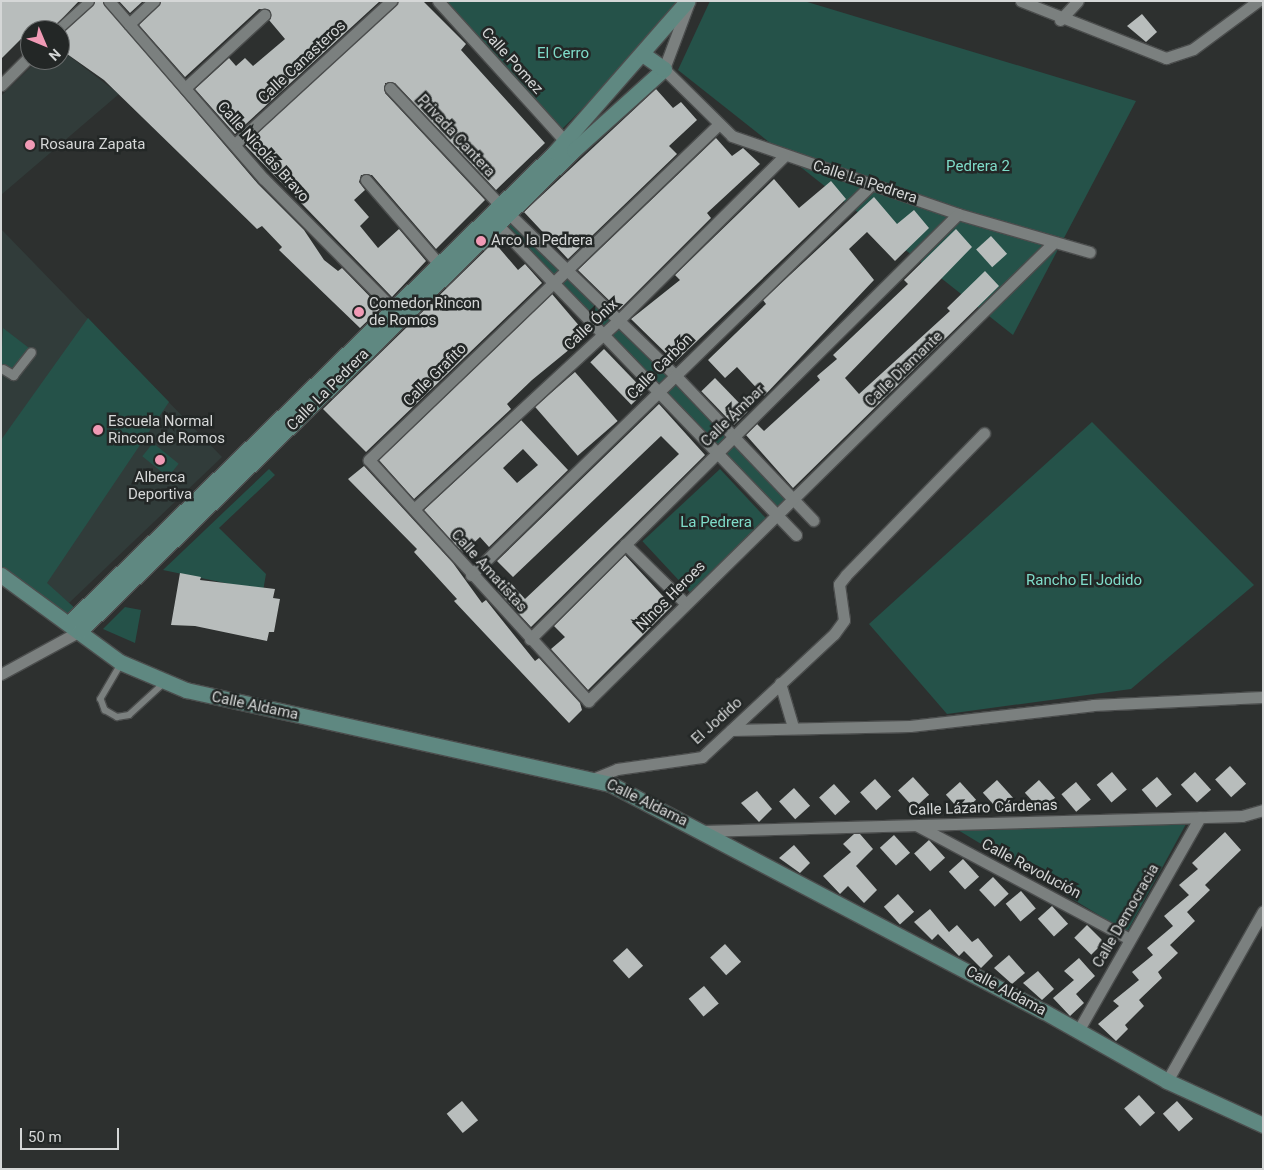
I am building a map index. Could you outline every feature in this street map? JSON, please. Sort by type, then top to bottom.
[{"type":"main road","points":[[644,54],[688,1]]},
{"type":"main road","name":"Calle La Pedrera","points":[[74,627],[261,448],[499,215],[644,54],[664,69],[499,215],[439,264],[397,313]]},
{"type":"main road","name":"Calle Aldama","points":[[1,575],[122,663],[164,683],[210,697],[594,778],[702,831],[1078,1030],[1167,1081],[1263,1126]]},
{"type":"street","points":[[68,20],[89,1]]},
{"type":"street","name":"Calle Nicolás Bravo","points":[[109,1],[234,144],[397,313]]},
{"type":"street","points":[[129,24],[154,1]]},
{"type":"street","name":"Calle Canasteros","points":[[234,144],[391,1]]},
{"type":"street","name":"Calle Pomez","points":[[438,1],[565,141]]},
{"type":"street","points":[[664,69],[688,1]]},
{"type":"street","points":[[1021,1],[1060,20],[1166,58],[1193,49],[1258,1]]},
{"type":"street","points":[[1060,20],[1078,1]]},
{"type":"street","points":[[185,88],[264,15]]},
{"type":"street","points":[[1,85],[20,66]]},
{"type":"street","name":"Calle La Pedrera","points":[[664,69],[718,125],[783,157],[874,183],[958,214],[1052,244],[1090,252]]},
{"type":"street","name":"Privada Cantera","points":[[390,88],[499,215]]},
{"type":"street","name":"Calle Grafito","points":[[369,460],[553,280],[718,125]]},
{"type":"street","name":"Calle Ónix","points":[[414,510],[618,321],[783,157]]},
{"type":"street","points":[[366,180],[439,264]]},
{"type":"street","name":"Calle Carbón","points":[[471,576],[674,374],[874,183]]},
{"type":"street","name":"Calle Ámbar","points":[[530,639],[716,452],[734,437],[958,214]]},
{"type":"street","points":[[499,215],[565,269],[674,374],[813,520]]},
{"type":"street","points":[[499,215],[553,280],[796,535]]},
{"type":"street","name":"Calle Diamante","points":[[775,513],[1052,244]]},
{"type":"street","points":[[2,369],[13,375],[31,352]]},
{"type":"street","name":"El Jodido","points":[[594,778],[617,769],[702,757],[834,634],[844,620],[839,584],[984,433]]},
{"type":"street","name":"Calle Amatistas","points":[[369,460],[471,576],[588,701]]},
{"type":"street","name":"Ninos Heroes","points":[[588,701],[775,513]]},
{"type":"street","points":[[625,544],[685,603]]},
{"type":"street","name":"Calle La Pedrera","points":[[1,674],[74,627]]},
{"type":"street","points":[[780,683],[793,727]]},
{"type":"street","points":[[731,730],[793,727],[910,726],[1093,705],[1263,697]]},
{"type":"street","name":"Calle Lázaro Cárdenas","points":[[702,831],[1200,817],[1263,810]]},
{"type":"street","name":"Calle Democracia","points":[[1078,1030],[1200,817]]},
{"type":"street","name":"Calle Revolución","points":[[916,825],[1130,939]]},
{"type":"street","points":[[1167,1081],[1263,911]]},
{"type":"lane","points":[[122,663],[101,699],[104,710],[117,718],[129,715],[164,683]]},
{"type":"shaded area","name":"Rosaura Zapata","points":[[70,57],[119,94],[1,195],[1,96],[28,70],[70,70]]},
{"type":"shaded area","name":"Escuela Normal Rincon de Romos","points":[[1,229],[222,457],[69,603],[1,549]]},
{"type":"green space","name":"El Cerro","points":[[441,1],[680,1],[641,50],[561,130]]},
{"type":"green space","name":"Pedrera 2","points":[[710,1],[804,1],[1136,101],[1013,335],[678,70]]},
{"type":"green space","points":[[513,220],[791,501],[781,511],[508,226]]},
{"type":"green space","points":[[88,318],[169,402],[47,583],[77,610],[70,619],[1,570],[1,440]]},
{"type":"green space","points":[[3,328],[29,348],[12,371],[1,364]]},
{"type":"green space","name":"Rancho El Jodido","points":[[1092,422],[1254,585],[1131,689],[947,714],[869,624]]},
{"type":"green space","name":"Alberca Deportiva","points":[[153,443],[179,464],[168,477],[142,456]]},
{"type":"green space","points":[[269,469],[275,475],[219,528],[266,574],[263,591],[163,570]]},
{"type":"green space","name":"La Pedrera","points":[[720,469],[770,523],[693,595],[642,541]]},
{"type":"green space","points":[[125,607],[141,610],[135,643],[103,629]]},
{"type":"green space","points":[[1186,824],[1127,932],[953,827]]},
{"type":"building","points":[[1,1],[79,1],[61,20],[20,20],[20,40],[1,59]]},
{"type":"building","points":[[95,1],[102,1],[258,184],[304,230],[324,260],[338,271],[342,268],[381,308],[360,328],[279,250],[282,247],[262,226],[257,229],[104,80],[70,56],[70,25]]},
{"type":"building","points":[[119,1],[143,1],[130,13]]},
{"type":"building","points":[[161,1],[380,1],[235,134],[195,89],[229,58],[236,66],[245,58],[253,66],[285,39],[269,20],[270,10],[259,9],[185,77],[139,25]]},
{"type":"building","points":[[398,1],[423,1],[466,44],[461,50],[545,143],[496,190],[395,83],[385,83],[385,93],[485,200],[436,249],[372,175],[361,175],[359,182],[365,190],[354,200],[369,217],[360,226],[378,248],[399,229],[426,261],[392,297],[245,145]]},
{"type":"building","points":[[1142,14],[1157,32],[1146,42],[1127,26]]},
{"type":"building","points":[[656,89],[673,108],[681,102],[697,120],[669,146],[677,154],[568,259],[524,212]]},
{"type":"building","points":[[716,138],[732,156],[743,148],[760,164],[707,213],[711,218],[619,310],[578,270]]},
{"type":"building","points":[[774,179],[799,208],[831,181],[846,199],[675,362],[631,319],[680,280],[675,275]]},
{"type":"building","points":[[874,197],[897,224],[914,210],[929,228],[895,261],[867,232],[849,249],[874,280],[764,396],[737,367],[725,378],[708,360],[766,304],[763,300]]},
{"type":"building","points":[[956,229],[972,247],[845,378],[859,394],[950,311],[947,308],[985,271],[999,286],[793,488],[746,435],[757,424],[764,431],[820,380],[817,376],[837,359],[833,355],[908,284],[904,280]]},
{"type":"building","points":[[991,236],[1007,254],[992,267],[976,249]]},
{"type":"building","points":[[494,242],[518,270],[525,264],[542,283],[366,452],[323,409]]},
{"type":"building","points":[[552,294],[587,335],[532,380],[507,404],[511,409],[414,499],[379,460]]},
{"type":"building","points":[[604,349],[645,391],[631,405],[590,362]]},
{"type":"building","points":[[575,372],[618,421],[578,456],[535,407]]},
{"type":"building","points":[[715,378],[748,412],[734,425],[701,391]]},
{"type":"building","points":[[659,404],[705,455],[531,627],[497,590],[508,580],[525,599],[679,454],[661,436],[513,577],[497,561]]},
{"type":"building","points":[[521,420],[568,470],[489,547],[480,537],[463,553],[424,510]],"holes":[[[523,449],[538,465],[517,483],[503,468]]]},
{"type":"building","points":[[364,466],[453,563],[482,603],[486,600],[535,661],[539,658],[580,703],[582,710],[569,723],[454,601],[457,599],[414,552],[417,549],[348,479]]},
{"type":"building","points":[[625,555],[672,606],[588,690],[551,649],[565,637],[554,626]]},
{"type":"building","points":[[180,573],[201,577],[200,580],[275,589],[273,598],[280,599],[274,632],[269,632],[267,641],[195,626],[171,625]]},
{"type":"building","points":[[1230,766],[1246,784],[1231,797],[1215,779]]},
{"type":"building","points":[[1112,772],[1127,790],[1111,802],[1097,785]]},
{"type":"building","points":[[1195,772],[1211,790],[1197,803],[1181,785]]},
{"type":"building","points":[[913,777],[929,795],[914,808],[898,790]]},
{"type":"building","points":[[1157,777],[1172,795],[1156,807],[1142,790]]},
{"type":"building","points":[[875,779],[891,797],[876,810],[860,792]]},
{"type":"building","points":[[997,780],[1013,798],[999,811],[983,793]]},
{"type":"building","points":[[1039,780],[1055,798],[1041,811],[1025,793]]},
{"type":"building","points":[[960,782],[976,800],[962,813],[946,795]]},
{"type":"building","points":[[1076,782],[1091,800],[1076,812],[1061,794]]},
{"type":"building","points":[[834,784],[850,802],[835,815],[819,797]]},
{"type":"building","points":[[794,788],[810,806],[795,819],[779,801]]},
{"type":"building","points":[[757,791],[772,809],[759,822],[741,803]]},
{"type":"building","points":[[1225,832],[1241,850],[1205,885],[1210,890],[1187,912],[1195,921],[1170,945],[1178,953],[1158,972],[1162,978],[1139,1000],[1144,1006],[1125,1025],[1128,1029],[1116,1041],[1098,1024],[1119,1006],[1113,1001],[1139,980],[1132,972],[1153,955],[1147,948],[1173,926],[1164,916],[1189,895],[1179,885],[1198,869],[1192,863]]},
{"type":"building","points":[[854,834],[860,834],[873,849],[856,866],[877,890],[864,903],[848,886],[840,894],[823,876],[851,852],[843,844]]},
{"type":"building","points":[[894,835],[910,853],[896,866],[880,848]]},
{"type":"building","points":[[929,840],[945,858],[930,871],[914,853]]},
{"type":"building","points":[[794,845],[810,863],[800,873],[779,858]]},
{"type":"building","points":[[963,859],[979,877],[965,890],[949,872]]},
{"type":"building","points":[[993,877],[1009,894],[995,907],[979,890]]},
{"type":"building","points":[[1021,891],[1036,909],[1020,921],[1006,904]]},
{"type":"building","points":[[898,894],[914,912],[900,925],[884,907]]},
{"type":"building","points":[[1052,906],[1068,924],[1054,937],[1038,919]]},
{"type":"building","points":[[930,909],[949,932],[957,925],[972,942],[978,938],[993,956],[981,968],[964,951],[959,956],[938,934],[932,940],[914,922]]},
{"type":"building","points":[[1087,925],[1104,942],[1091,955],[1074,938]]},
{"type":"building","points":[[725,944],[741,962],[726,975],[710,957]]},
{"type":"building","points":[[627,948],[643,966],[629,979],[613,961]]},
{"type":"building","points":[[1009,955],[1025,973],[1012,984],[994,968]]},
{"type":"building","points":[[1079,958],[1095,976],[1076,994],[1084,1003],[1070,1016],[1053,998],[1074,980],[1064,971]]},
{"type":"building","points":[[1038,971],[1054,989],[1042,1000],[1023,983]]},
{"type":"building","points":[[704,986],[719,1004],[703,1016],[689,999]]},
{"type":"building","points":[[1139,1095],[1155,1113],[1140,1126],[1124,1108]]},
{"type":"building","points":[[462,1101],[478,1120],[463,1133],[447,1114]]},
{"type":"building","points":[[1177,1101],[1193,1119],[1179,1132],[1163,1114]]},
{"type":"place","name":"Rosaura Zapata","points":[[30,145]]},
{"type":"place","name":"Arco la Pedrera","points":[[481,241]]},
{"type":"place","name":"Comedor Rincon de Romos","points":[[359,312]]},
{"type":"place","name":"Escuela Normal Rincon de Romos","points":[[98,430]]},
{"type":"place","name":"Alberca Deportiva","points":[[160,460]]}]
